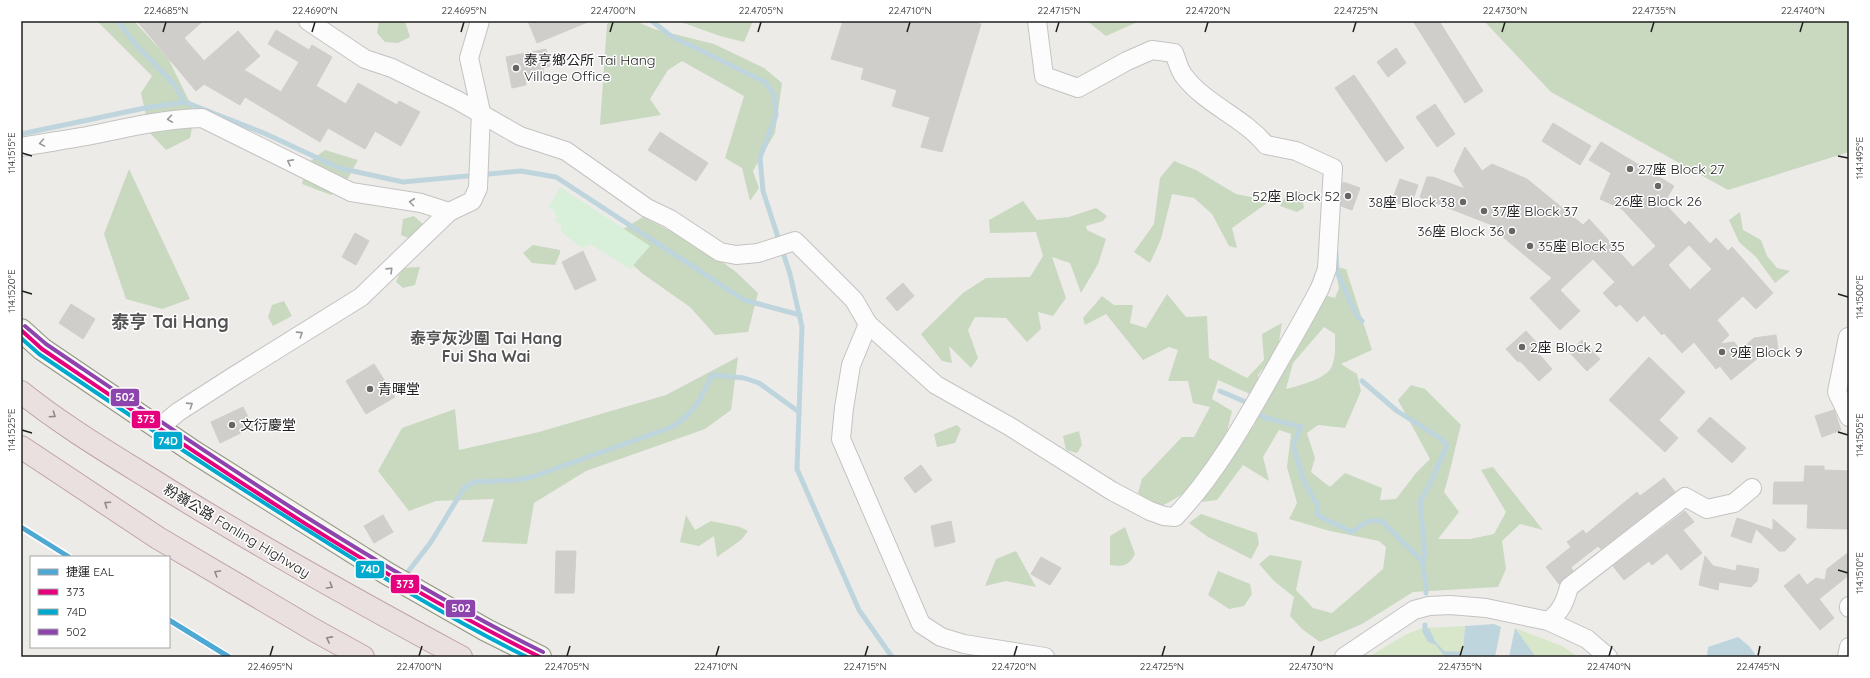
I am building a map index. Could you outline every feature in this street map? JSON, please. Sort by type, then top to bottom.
[{"type":"highway","name":"粉嶺公路 Fanling Highway","points":[[21,392],[35,403],[124,462],[218,522],[337,590],[461,657]]},
{"type":"highway","points":[[21,447],[158,538],[314,630],[363,657]]},
{"type":"main road","points":[[21,330],[42,349],[194,452],[388,574],[486,630],[540,657]]},
{"type":"street","points":[[308,21],[365,59],[392,68],[481,112],[520,136],[566,152],[648,208],[670,219],[720,252],[736,255],[758,253],[795,241],[854,300],[868,324],[936,385],[1009,426],[1112,491],[1150,512],[1175,517],[1187,504],[1224,452],[1255,403],[1311,305],[1327,269],[1333,168],[1296,151],[1266,146],[1255,132],[1210,101],[1183,75],[1174,53],[1152,50],[1126,61],[1078,88],[1044,76],[1037,21]]},
{"type":"street","points":[[159,428],[178,412],[361,297],[449,212],[472,201],[478,188],[481,112],[469,58],[480,21]]},
{"type":"street","points":[[21,147],[88,136],[130,126],[177,118],[202,118],[351,192],[421,203],[449,212]]},
{"type":"street","points":[[868,324],[851,364],[841,439],[921,624],[941,637],[964,644],[1045,657]]},
{"type":"street","points":[[1848,337],[1837,392],[1849,417]]},
{"type":"street","points":[[1548,621],[1556,615],[1565,602],[1569,587],[1685,497],[1707,509],[1734,503],[1752,488]]},
{"type":"street","points":[[1344,657],[1414,610],[1429,606],[1486,608],[1548,621],[1587,639],[1608,657]]},
{"type":"street","points":[[1847,657],[1849,647]]},
{"type":"green space","points":[[97,21],[134,21],[168,58],[195,113],[190,138],[166,150],[150,133],[141,93],[152,76]]},
{"type":"green space","points":[[379,21],[405,21],[410,37],[398,43],[385,42],[377,33]]},
{"type":"green space","points":[[611,21],[635,21],[654,29],[714,44],[764,68],[782,83],[775,133],[753,171],[759,188],[750,201],[742,168],[725,158],[744,96],[682,61],[668,70],[650,99],[661,115],[600,125],[607,24]]},
{"type":"green space","points":[[678,21],[753,21],[744,42],[720,36]]},
{"type":"green space","points":[[1087,21],[1140,21],[1106,36]]},
{"type":"green space","points":[[1484,21],[1849,21],[1849,152],[1728,190],[1551,92]]},
{"type":"green space","points":[[325,150],[358,160],[347,180],[331,195],[302,184],[308,163]]},
{"type":"green space","points":[[1174,161],[1196,170],[1236,194],[1270,201],[1232,228],[1237,248],[1229,246],[1212,214],[1194,198],[1172,194],[1161,239],[1150,263],[1134,252],[1154,224],[1160,178]]},
{"type":"green space","points":[[129,169],[190,299],[162,309],[126,299],[104,234]]},
{"type":"green space","points":[[560,187],[650,246],[630,269],[590,244],[582,248],[560,231],[562,225],[555,221],[557,217],[553,209],[548,208]]},
{"type":"green space","points":[[1288,192],[1301,192],[1304,208],[1297,212],[1280,206]]},
{"type":"green space","points":[[1023,201],[1037,220],[1069,217],[1096,208],[1107,216],[1103,221],[1086,226],[1087,230],[1106,239],[1098,264],[1081,293],[1070,263],[1052,257],[1066,298],[1053,316],[1038,312],[1041,329],[1027,342],[1006,318],[975,317],[968,330],[978,358],[971,368],[949,346],[952,363],[942,361],[921,334],[963,293],[986,278],[1030,277],[1043,256],[1036,232],[990,233],[989,220]]},
{"type":"green space","points":[[1740,212],[1743,230],[1761,240],[1767,256],[1777,268],[1790,271],[1775,283],[1756,257],[1739,242],[1729,220]]},
{"type":"green space","points":[[414,216],[425,226],[411,239],[401,235],[403,219]]},
{"type":"green space","points":[[643,217],[702,247],[736,272],[758,293],[748,332],[715,335],[690,307],[643,274],[605,240]]},
{"type":"green space","points":[[533,245],[560,250],[555,265],[532,263],[523,253]]},
{"type":"green space","points":[[420,267],[415,285],[403,288],[396,282],[402,268]]},
{"type":"green space","points":[[1335,267],[1346,269],[1372,350],[1341,364],[1357,374],[1361,391],[1345,428],[1318,425],[1307,433],[1315,458],[1311,472],[1330,487],[1345,473],[1382,488],[1380,500],[1396,499],[1416,473],[1430,459],[1398,400],[1411,385],[1425,389],[1461,425],[1444,492],[1459,512],[1438,539],[1470,539],[1494,534],[1506,512],[1481,470],[1493,467],[1543,530],[1520,524],[1502,541],[1506,569],[1498,587],[1413,592],[1362,624],[1320,642],[1302,629],[1290,616],[1294,597],[1274,581],[1259,564],[1270,555],[1302,561],[1296,590],[1313,608],[1332,613],[1383,569],[1386,547],[1379,541],[1330,531],[1289,519],[1297,503],[1287,467],[1291,434],[1279,430],[1263,457],[1269,481],[1243,465],[1217,500],[1201,502],[1239,441],[1254,426],[1263,397],[1324,295],[1335,298],[1339,288]],"holes":[[[1324,327],[1335,334],[1334,360],[1328,372],[1311,382],[1286,389],[1293,363]]]},
{"type":"green space","points":[[1167,294],[1186,317],[1207,316],[1209,358],[1247,378],[1264,360],[1262,334],[1282,323],[1278,348],[1258,375],[1259,386],[1250,394],[1218,380],[1212,399],[1232,411],[1225,440],[1195,487],[1157,509],[1138,493],[1142,479],[1182,437],[1194,437],[1210,407],[1193,403],[1188,381],[1168,381],[1178,350],[1169,347],[1143,360],[1106,314],[1085,325],[1083,318],[1102,296],[1114,305],[1133,305],[1130,323],[1146,328]]},
{"type":"green space","points":[[284,301],[292,316],[273,326],[268,317],[272,305]]},
{"type":"green space","points":[[738,357],[731,410],[705,429],[586,471],[534,503],[527,544],[482,542],[494,499],[436,501],[409,511],[378,471],[402,428],[455,409],[459,450],[539,432],[666,395]]},
{"type":"green space","points":[[957,425],[961,429],[955,443],[937,447],[934,434]]},
{"type":"green space","points":[[1079,431],[1082,445],[1077,453],[1066,450],[1063,436]]},
{"type":"green space","points":[[1201,514],[1257,533],[1259,544],[1251,559],[1208,537],[1189,523]]},
{"type":"green space","points":[[686,515],[695,530],[711,521],[740,527],[748,531],[741,540],[717,557],[714,536],[699,546],[680,542]]},
{"type":"green space","points":[[1125,527],[1135,554],[1133,558],[1125,565],[1110,565],[1110,536]]},
{"type":"green space","points":[[1016,551],[1036,587],[1006,581],[985,586],[996,559]]},
{"type":"green space","points":[[1218,571],[1250,584],[1252,594],[1244,606],[1229,609],[1208,595]]},
{"type":"green space","points":[[1465,626],[1463,657],[1368,657],[1405,635],[1422,628]]},
{"type":"green space","points":[[1515,628],[1562,646],[1578,657],[1532,657]]},
{"type":"water","points":[[1494,624],[1501,627],[1495,657],[1444,656],[1436,645],[1428,642],[1422,631],[1429,628],[1435,641],[1444,651],[1463,652],[1465,626]]},
{"type":"water","points":[[1515,628],[1535,656],[1536,657],[1509,657]]},
{"type":"water","points":[[1738,637],[1749,646],[1757,657],[1707,657],[1708,647]]},
{"type":"building","points":[[137,21],[203,21],[184,38],[204,61],[238,31],[260,56],[244,70],[281,92],[299,62],[268,44],[276,30],[309,50],[312,45],[332,57],[316,86],[346,104],[358,83],[397,105],[399,101],[420,112],[401,146],[375,131],[365,149],[328,128],[320,142],[245,97],[240,105],[204,84],[196,91]]},
{"type":"building","points":[[528,21],[590,21],[537,43]]},
{"type":"building","points":[[843,21],[971,21],[981,24],[942,152],[921,147],[930,117],[892,106],[897,90],[861,79],[864,68],[831,59]]},
{"type":"building","points":[[1413,21],[1439,21],[1483,91],[1465,103]]},
{"type":"building","points":[[1396,48],[1406,63],[1388,77],[1377,62]]},
{"type":"building","points":[[546,49],[550,66],[543,68],[544,76],[525,80],[526,85],[512,88],[506,57]]},
{"type":"building","points":[[1354,75],[1404,148],[1386,162],[1335,88]]},
{"type":"building","points":[[1435,104],[1455,134],[1437,147],[1416,117]]},
{"type":"building","points":[[1553,123],[1591,146],[1580,165],[1542,141]]},
{"type":"building","points":[[660,132],[708,163],[696,181],[648,150]]},
{"type":"building","points":[[1601,142],[1674,186],[1664,203],[1685,225],[1689,221],[1710,244],[1716,238],[1728,251],[1732,247],[1773,293],[1756,309],[1743,296],[1717,320],[1729,335],[1720,344],[1734,342],[1740,350],[1754,338],[1776,335],[1779,355],[1758,358],[1731,380],[1720,366],[1716,369],[1694,342],[1682,353],[1664,333],[1662,335],[1644,315],[1637,322],[1620,304],[1616,307],[1603,293],[1615,282],[1593,259],[1560,290],[1580,311],[1560,330],[1530,298],[1552,278],[1497,232],[1500,228],[1420,197],[1427,177],[1433,177],[1465,189],[1454,171],[1465,147],[1482,171],[1492,164],[1527,179],[1583,225],[1589,219],[1633,267],[1656,246],[1622,209],[1600,199],[1611,173],[1589,160]],"holes":[[[1689,245],[1712,269],[1690,290],[1668,265]]]},
{"type":"building","points":[[1400,179],[1418,185],[1410,208],[1392,201]]},
{"type":"building","name":"52座 Block 52","points":[[1343,182],[1360,188],[1352,210],[1341,206]]},
{"type":"building","points":[[355,233],[369,241],[356,265],[342,257]]},
{"type":"building","points":[[583,251],[596,280],[575,290],[562,262]]},
{"type":"building","points":[[903,283],[914,296],[897,311],[886,298]]},
{"type":"building","points":[[71,304],[95,319],[83,339],[59,323]]},
{"type":"building","points":[[1526,331],[1538,344],[1534,348],[1552,369],[1539,381],[1506,349]]},
{"type":"building","points":[[1582,340],[1600,359],[1587,371],[1569,352]]},
{"type":"building","points":[[1649,357],[1685,392],[1659,420],[1678,438],[1665,452],[1609,400]]},
{"type":"building","points":[[374,364],[395,397],[366,414],[346,381]]},
{"type":"building","name":"文衍慶堂","points":[[243,407],[253,427],[220,443],[211,422]]},
{"type":"building","points":[[1834,410],[1841,430],[1822,437],[1815,416]]},
{"type":"building","points":[[1710,417],[1746,448],[1732,463],[1697,431]]},
{"type":"building","points":[[921,465],[932,480],[915,493],[904,478]]},
{"type":"building","points":[[1805,466],[1824,466],[1824,470],[1849,471],[1849,529],[1807,528],[1808,504],[1773,504],[1774,482],[1804,482]]},
{"type":"building","points":[[1664,478],[1675,492],[1601,549],[1598,546],[1571,567],[1573,571],[1559,584],[1546,567],[1571,547],[1567,542],[1583,530],[1586,534],[1637,492],[1640,496]]},
{"type":"building","points":[[1685,511],[1694,522],[1683,530],[1702,553],[1681,570],[1667,553],[1652,565],[1649,561],[1624,580],[1613,566]]},
{"type":"building","points":[[383,515],[393,532],[374,543],[364,526]]},
{"type":"building","points":[[1737,518],[1773,530],[1773,519],[1796,539],[1785,551],[1779,551],[1756,529],[1751,543],[1731,536]]},
{"type":"building","points":[[951,521],[955,542],[935,547],[931,526]]},
{"type":"building","points":[[556,551],[576,551],[574,593],[555,593]]},
{"type":"building","points":[[1849,552],[1849,575],[1819,599],[1834,618],[1820,630],[1784,586],[1799,574],[1807,585],[1816,578],[1825,580],[1827,569]]},
{"type":"building","points":[[1705,556],[1713,566],[1736,571],[1737,565],[1759,569],[1757,581],[1751,587],[1719,582],[1718,590],[1699,585]]},
{"type":"building","points":[[1041,557],[1061,568],[1050,585],[1031,574]]},
{"type":"waterway","points":[[118,21],[136,45],[174,84],[185,102]]},
{"type":"waterway","points":[[652,21],[671,36],[765,82],[774,95],[776,115],[760,158],[763,191],[790,274],[802,327],[797,469],[859,610],[892,657]]},
{"type":"waterway","points":[[21,134],[145,108],[185,102],[266,134],[339,168],[403,182],[521,171],[556,177],[744,300],[800,315]]},
{"type":"waterway","points":[[1336,253],[1337,272],[1357,316],[1362,321]]},
{"type":"waterway","points":[[404,577],[431,542],[464,488],[474,482],[516,480],[532,477],[672,427],[680,422],[692,410],[701,398],[712,375],[744,378],[759,383],[799,412]]},
{"type":"waterway","points":[[1362,381],[1397,411],[1440,438],[1447,445],[1429,486],[1420,501],[1425,556],[1422,561]]},
{"type":"waterway","points":[[1220,391],[1248,403]]},
{"type":"waterway","points":[[1256,412],[1266,418],[1301,427],[1293,445],[1304,482],[1318,506],[1317,515],[1352,532],[1368,521],[1382,521],[1422,561],[1426,583],[1426,593]]},
{"type":"waterway","points":[[1425,625],[1425,630],[1429,635]]},
{"type":"metro line","name":"EAL","points":[[21,527],[67,556]]},
{"type":"metro line","name":"EAL","points":[[170,621],[229,657]]},
{"type":"transit line","name":"502","points":[[25,326],[46,344],[289,506],[414,582],[543,652]]},
{"type":"transit line","name":"373","points":[[21,330],[42,349],[163,431],[286,511],[411,588],[540,657]]},
{"type":"transit line","name":"74D","points":[[21,338],[39,354],[270,507],[414,596],[527,657]]},
{"type":"place","name":"泰亨鄉公所 Tai Hang Village Office","points":[[516,68]]},
{"type":"place","name":"27座 Block 27","points":[[1630,169]]},
{"type":"place","name":"26座 Block 26","points":[[1658,186]]},
{"type":"place","name":"52座 Block 52","points":[[1348,196]]},
{"type":"place","name":"38座 Block 38","points":[[1463,202]]},
{"type":"place","name":"37座 Block 37","points":[[1484,211]]},
{"type":"place","name":"36座 Block 36","points":[[1512,231]]},
{"type":"place","name":"35座 Block 35","points":[[1530,246]]},
{"type":"place","name":"2座 Block 2","points":[[1522,347]]},
{"type":"place","name":"9座 Block 9","points":[[1722,352]]},
{"type":"place","name":"青暉堂","points":[[370,389]]},
{"type":"place","name":"文衍慶堂","points":[[232,425]]},
{"type":"district","name":"泰亨 Tai Hang","points":[[170,322]]},
{"type":"district","name":"泰亨灰沙圍 Tai Hang Fui Sha Wai","points":[[486,347]]}]
